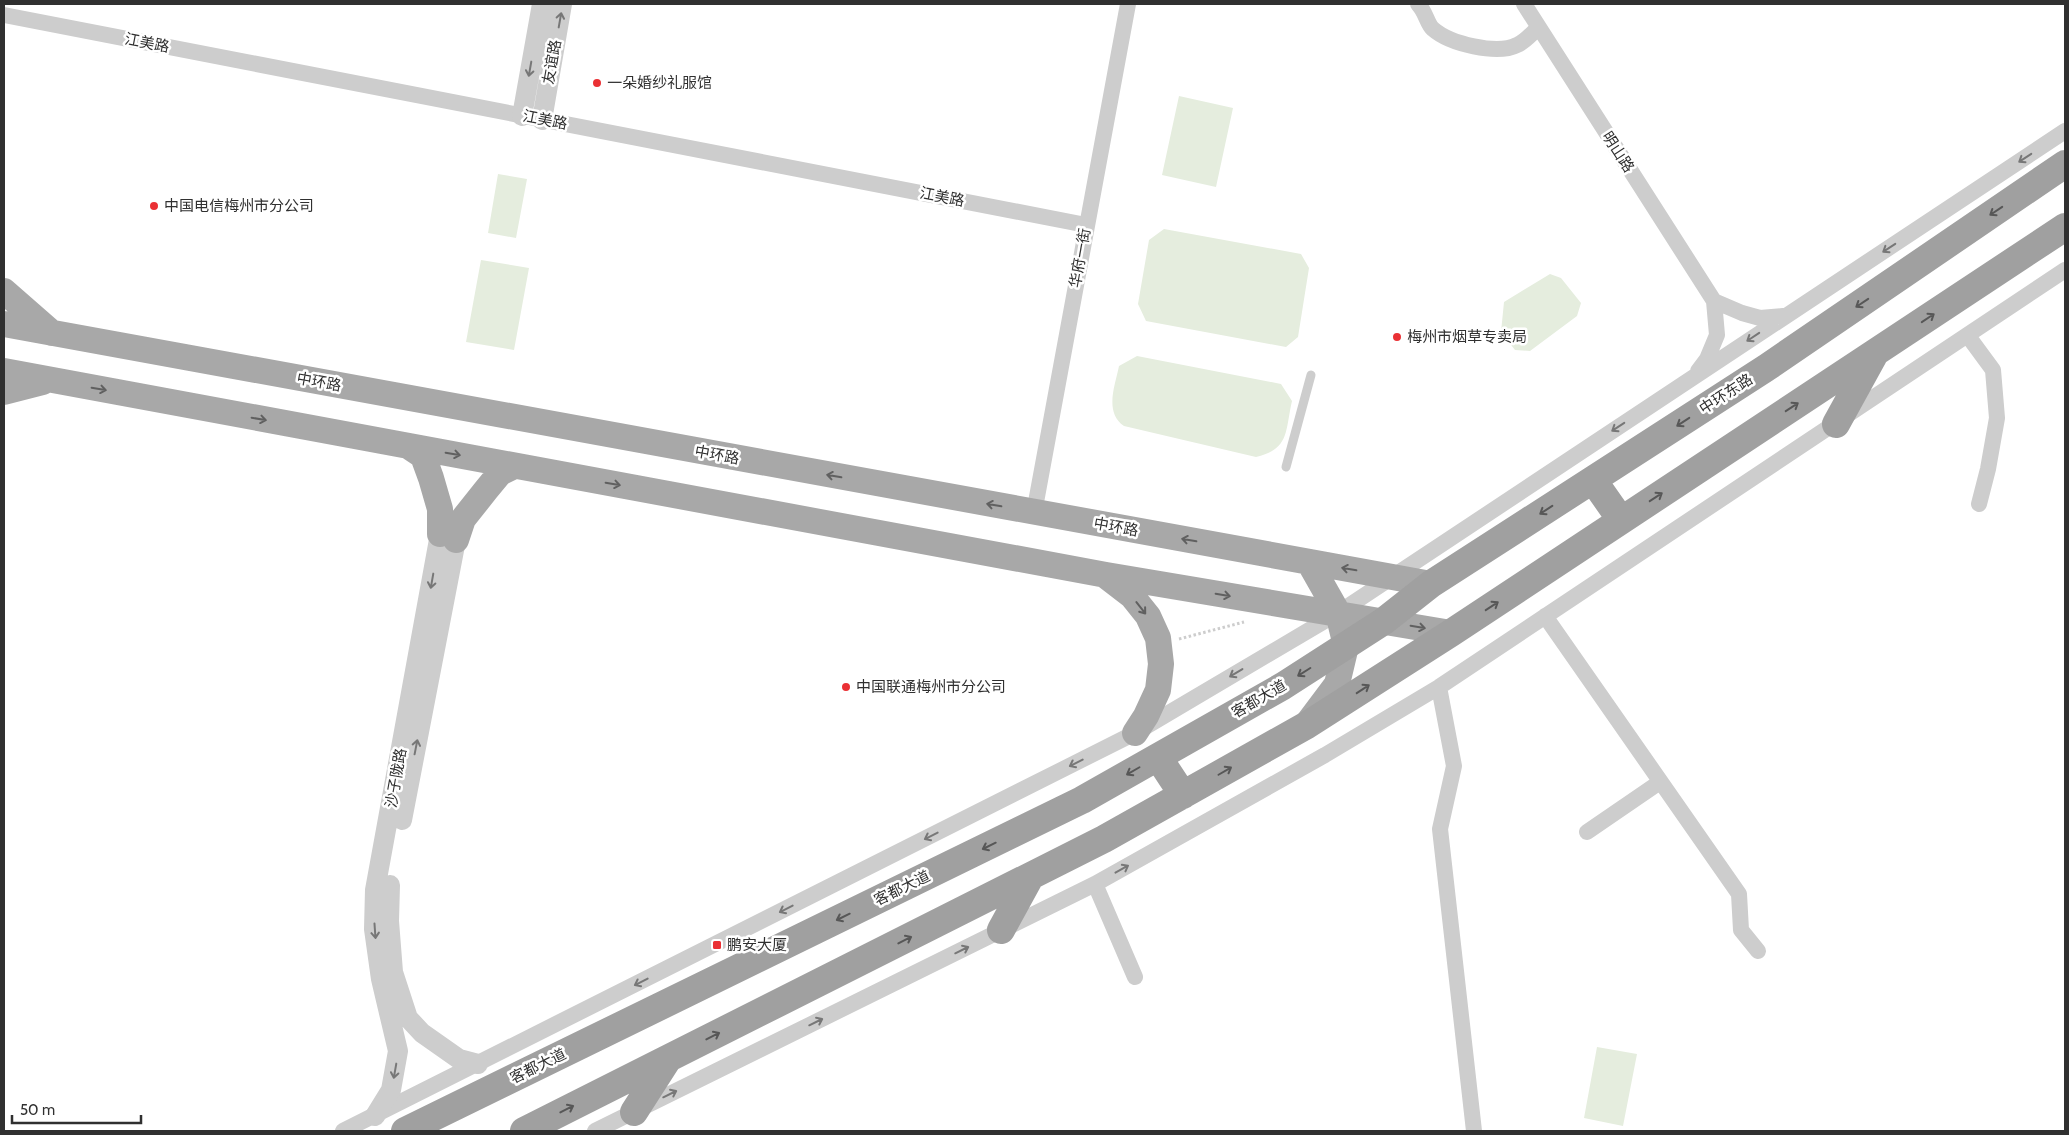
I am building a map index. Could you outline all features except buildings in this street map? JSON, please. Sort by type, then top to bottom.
[{"type":"highway","name":"中环东路","points":[[1384,621],[1431,584],[1766,368],[2065,164]]},
{"type":"highway","points":[[524,1131],[1104,840],[1307,725],[1451,633],[2065,227]]},
{"type":"highway","points":[[1836,424],[1876,352]]},
{"type":"highway","points":[[1593,480],[1621,520]]},
{"type":"highway","name":"客都大道","points":[[405,1131],[1082,800],[1283,686],[1384,621]]},
{"type":"highway","points":[[1158,757],[1183,795]]},
{"type":"highway","points":[[1002,930],[1030,877]]},
{"type":"highway","points":[[634,1112],[668,1059]]},
{"type":"main road","points":[[4,291],[53,333]]},
{"type":"main road","name":"中环路","points":[[4,324],[1431,584]]},
{"type":"main road","points":[[4,371],[1106,575],[1451,633]]},
{"type":"main road","points":[[4,392],[51,380]]},
{"type":"main road","points":[[408,446],[422,456],[431,478],[448,537]]},
{"type":"main road","points":[[448,537],[500,473],[514,466]]},
{"type":"main road","points":[[1307,725],[1337,684],[1346,646],[1338,613],[1309,562]]},
{"type":"main road","points":[[1106,575],[1132,596],[1148,616],[1158,638],[1161,664],[1158,690],[1146,716],[1135,733]]},
{"type":"street","name":"友谊路","points":[[522,116],[542,4]]},
{"type":"street","name":"友谊路","points":[[542,120],[562,4]]},
{"type":"street","name":"华府一街","points":[[1034,513],[1128,4]]},
{"type":"street","points":[[1418,4],[1425,10],[1432,29],[1458,43],[1500,50],[1518,45],[1538,28]]},
{"type":"street","name":"明山路","points":[[1524,4],[1714,301]]},
{"type":"street","name":"江美路","points":[[4,15],[1086,225]]},
{"type":"street","points":[[343,1131],[1135,733],[1338,613],[1784,316],[2065,132]]},
{"type":"street","points":[[595,1131],[1095,884],[1325,755],[1439,687],[2065,270]]},
{"type":"street","points":[[1694,377],[1707,359],[1717,335],[1714,301],[1742,313],[1760,318],[1784,316]]},
{"type":"street","points":[[1968,336],[1993,370],[1997,418],[1979,504]]},
{"type":"street","name":"沙子陇路","points":[[375,1116],[392,1090],[401,1021],[381,979],[374,929],[375,890],[448,537]]},
{"type":"street","points":[[1545,616],[1739,894],[1741,930],[1758,951]]},
{"type":"street","points":[[1439,687],[1454,766],[1440,829],[1474,1131]]},
{"type":"street","points":[[1587,832],[1660,782]]},
{"type":"street","points":[[1095,884],[1135,977]]},
{"type":"street","points":[[401,1021],[459,1059],[478,1064]]},
{"type":"lane","points":[[1286,467],[1311,376]]},
{"type":"path","points":[[1176,640],[1244,622]]},
{"type":"green space","points":[[1179,96],[1233,108],[1216,187],[1162,175]]},
{"type":"green space","points":[[498,174],[527,179],[516,238],[488,233]]},
{"type":"green space","points":[[1164,229],[1301,254],[1309,268],[1298,337],[1286,347],[1146,321],[1138,304],[1149,240]]},
{"type":"green space","points":[[481,260],[529,268],[514,350],[466,342]]},
{"type":"green space","points":[[1550,274],[1561,278],[1581,303],[1577,316],[1530,351],[1515,350],[1501,332],[1504,302]]},
{"type":"green space","points":[[1137,356],[1281,384],[1292,401],[1286,430],[1280,444],[1267,454],[1256,457],[1124,426],[1114,414],[1112,398],[1119,366]]},
{"type":"green space","points":[[1597,1047],[1637,1054],[1623,1126],[1584,1118]]},
{"type":"place","name":"一朵婚纱礼服馆","points":[[597,83]]},
{"type":"place","name":"中国电信梅州市分公司","points":[[154,206]]},
{"type":"place","name":"梅州市烟草专卖局","points":[[1397,337]]},
{"type":"place","name":"中国联通梅州市分公司","points":[[846,687]]},
{"type":"place","name":"鹏安大厦","points":[[717,945]]}]
